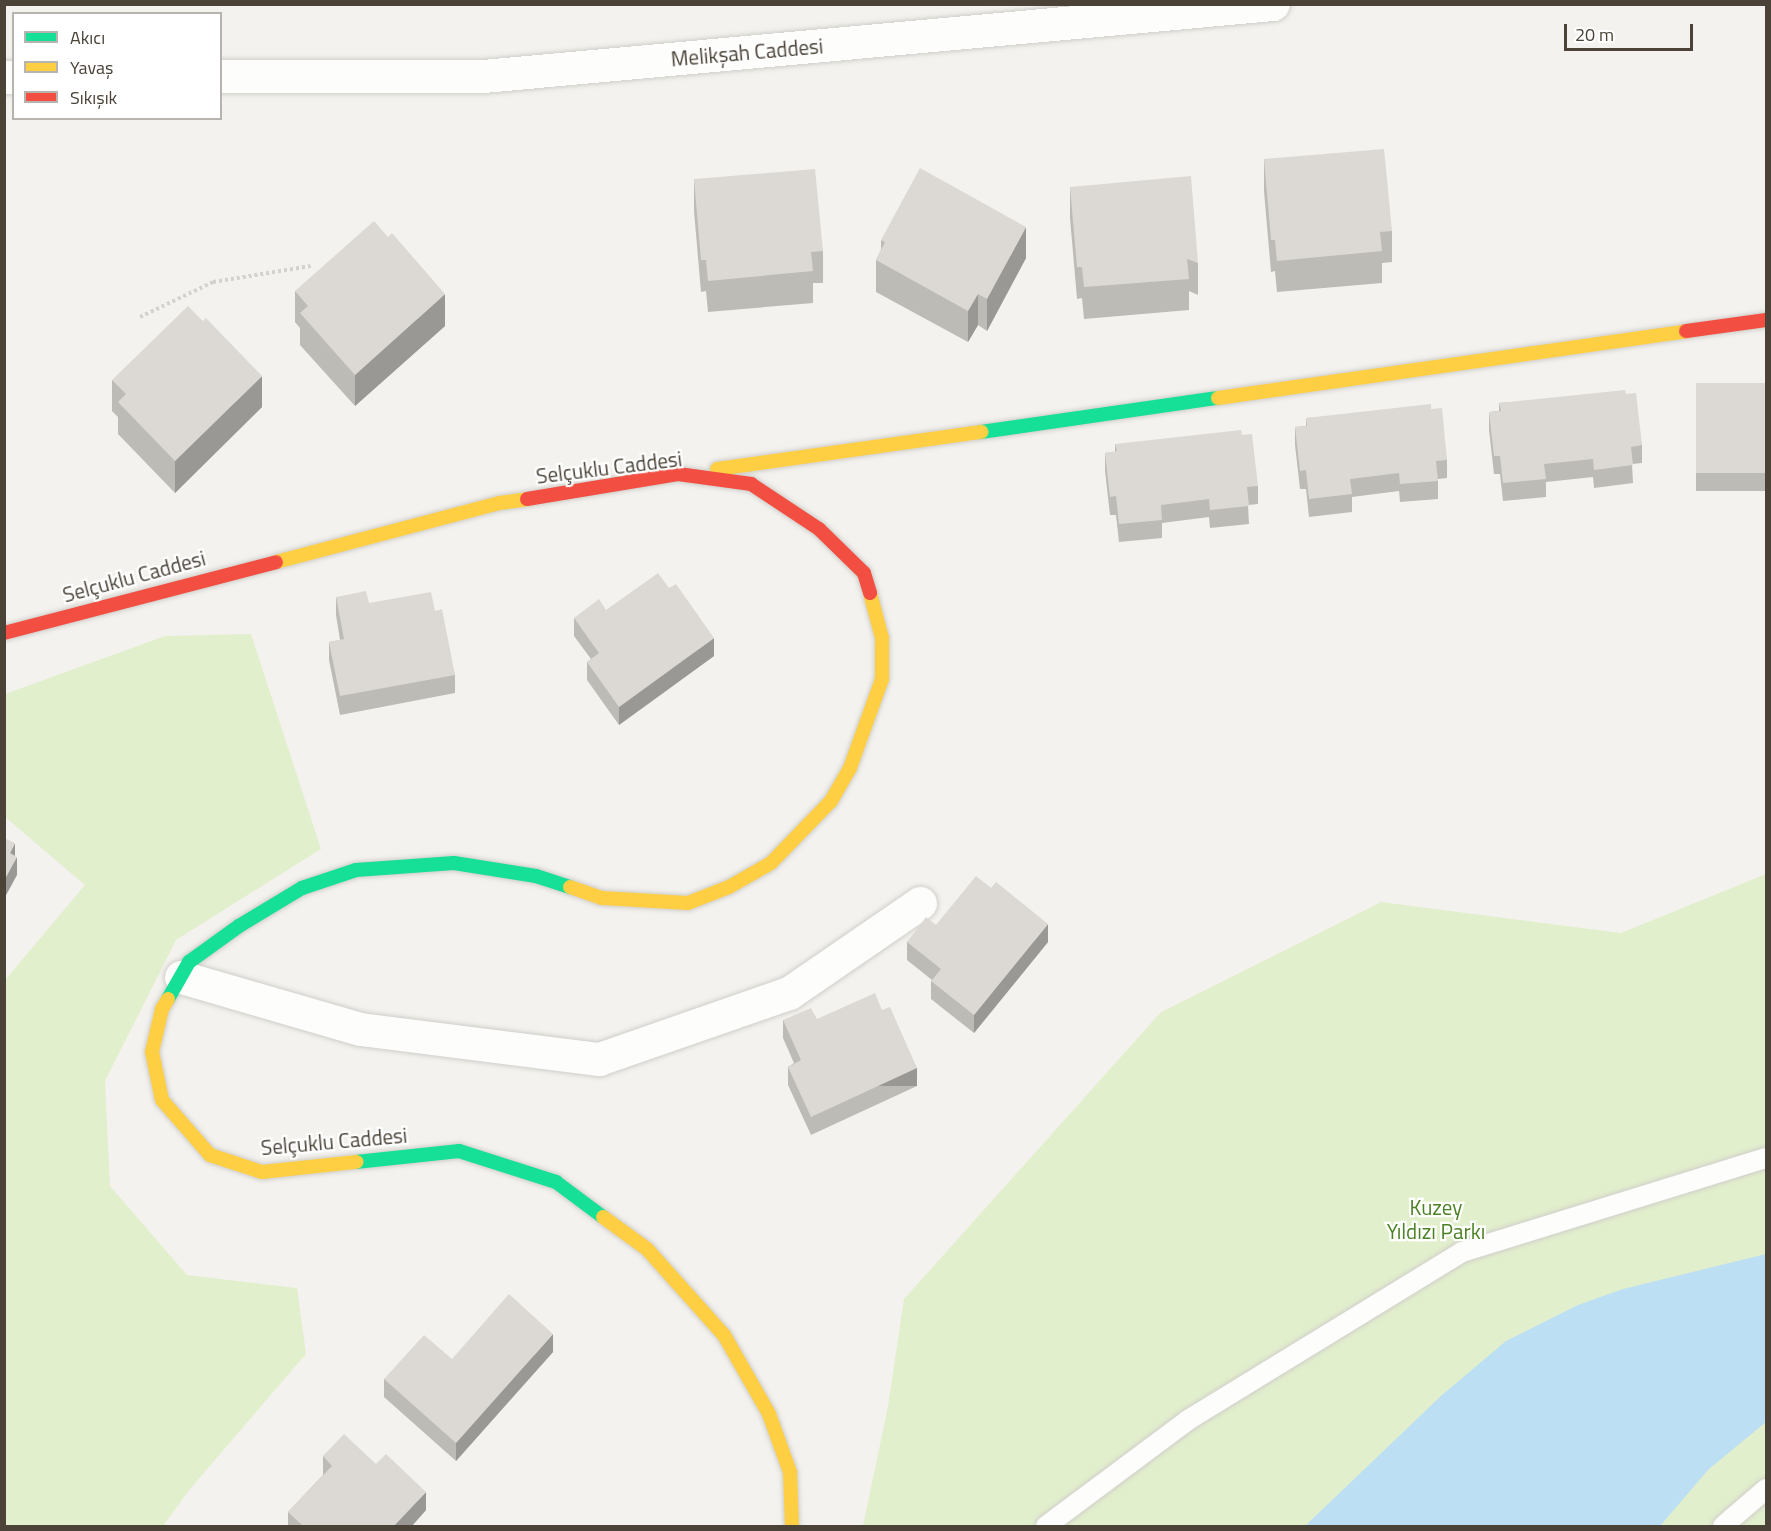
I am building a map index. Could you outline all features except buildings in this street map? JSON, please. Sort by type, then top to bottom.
[{"type":"street","name":"Melikşah Caddesi","points":[[222,76],[483,76],[1136,11],[1273,4]]},
{"type":"street","points":[[678,474],[1767,320]]},
{"type":"street","name":"Selçuklu Caddesi","points":[[4,633],[500,503],[678,474],[751,484],[819,529],[864,573],[882,638],[882,679],[850,768],[831,801],[803,833],[771,863],[729,887],[688,903],[602,898],[536,876],[454,863],[356,870],[302,888],[239,926],[189,962],[162,1009],[152,1052],[162,1100],[210,1155],[262,1172],[459,1151],[556,1182],[647,1249],[724,1335],[770,1414],[790,1472],[792,1527]]},
{"type":"street","points":[[181,977],[360,1029],[599,1059],[789,993],[920,903]]},
{"type":"lane","points":[[1046,1527],[1188,1420],[1462,1252],[1767,1158]]},
{"type":"lane","points":[[1723,1527],[1767,1488]]},
{"type":"path","points":[[140,317],[213,282],[311,266]]},
{"type":"green space","points":[[251,634],[321,849],[176,940],[105,1081],[110,1186],[187,1275],[297,1288],[306,1354],[190,1489],[163,1526],[5,1526],[5,980],[85,885],[5,817],[5,694],[165,636]]},
{"type":"green space","name":"Kuzey Yıldızı Parkı","points":[[1766,874],[1766,1526],[863,1526],[888,1406],[904,1299],[1161,1012],[1381,902],[1621,933]]},
{"type":"water","points":[[1766,1254],[1766,1422],[1709,1469],[1660,1526],[1305,1526],[1442,1395],[1506,1341],[1578,1305],[1623,1289]]},
{"type":"traffic: fast","points":[[981,432],[1218,398]]},
{"type":"traffic: fast","points":[[168,999],[189,962],[239,926],[302,888],[356,870],[454,863],[536,876],[570,887]]},
{"type":"traffic: fast","points":[[356,1162],[459,1151],[556,1182],[603,1217]]},
{"type":"traffic: slow","points":[[1218,398],[1686,331]]},
{"type":"traffic: slow","points":[[717,469],[981,432]]},
{"type":"traffic: slow","points":[[276,562],[500,503],[527,499]]},
{"type":"traffic: slow","points":[[570,887],[602,898],[688,903],[729,887],[771,863],[831,801],[850,768],[882,679],[882,638],[870,593]]},
{"type":"traffic: slow","points":[[168,999],[162,1009],[152,1052],[162,1100],[210,1155],[262,1172],[356,1162]]},
{"type":"traffic: slow","points":[[603,1217],[647,1249],[724,1335],[769,1414],[790,1472],[792,1526]]},
{"type":"traffic: jam","points":[[1686,331],[1766,320]]},
{"type":"traffic: jam","points":[[527,499],[678,474],[751,484],[819,529],[864,573],[870,593]]},
{"type":"traffic: jam","points":[[4,633],[276,562]]}]
